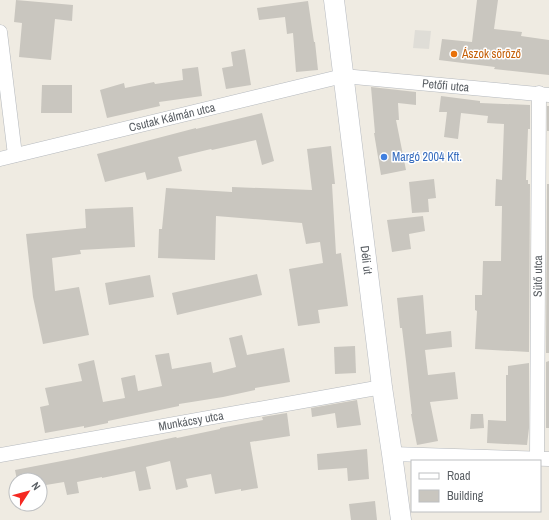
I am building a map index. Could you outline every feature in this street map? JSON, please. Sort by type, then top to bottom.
[{"type":"street","name":"Déli út","points":[[334,0],[382,387],[401,520]]},
{"type":"street","points":[[0,32],[15,155]]},
{"type":"street","name":"Petőfi utca","points":[[343,76],[544,94]]},
{"type":"street","name":"Csutak Kálmán utca","points":[[0,159],[343,76]]},
{"type":"street","name":"Sütő utca","points":[[543,458],[544,94]]},
{"type":"street","name":"Munkácsy utca","points":[[0,455],[382,387]]},
{"type":"street","points":[[392,454],[543,458]]},
{"type":"shaded area","points":[[415,30],[431,31],[429,49],[413,48]]},
{"type":"building","points":[[16,0],[73,5],[72,21],[55,19],[51,60],[19,57],[22,23],[14,22]]},
{"type":"building","points":[[477,0],[498,0],[494,29],[522,32],[521,36],[549,40],[549,75],[494,69],[495,67],[439,60],[442,39],[472,42]]},
{"type":"building","points":[[308,1],[318,70],[296,72],[293,33],[287,34],[285,17],[259,20],[257,8]]},
{"type":"building","points":[[245,49],[251,85],[226,89],[222,68],[233,66],[231,52]]},
{"type":"building","points":[[198,67],[202,96],[159,102],[160,106],[107,118],[100,90],[124,83],[125,88],[154,82],[155,84],[183,80],[182,69]]},
{"type":"building","points":[[42,85],[72,85],[72,113],[41,113]]},
{"type":"building","points":[[371,87],[416,92],[416,105],[398,103],[399,120],[396,120],[406,170],[381,175],[374,133]]},
{"type":"building","points":[[441,96],[480,101],[480,103],[530,105],[530,129],[528,129],[526,180],[528,180],[528,184],[530,184],[529,352],[475,349],[477,311],[475,310],[475,295],[482,295],[483,261],[501,261],[502,206],[495,206],[496,179],[502,180],[504,124],[487,123],[488,116],[461,113],[458,139],[444,137],[447,112],[439,112]]},
{"type":"building","points":[[547,106],[549,106],[549,131],[547,131]]},
{"type":"building","points":[[262,113],[274,161],[262,165],[256,140],[178,157],[182,171],[147,180],[145,172],[105,182],[97,154],[196,128]]},
{"type":"building","points":[[331,146],[335,184],[332,184],[336,254],[341,253],[348,306],[318,310],[320,323],[298,326],[289,269],[323,263],[320,242],[306,244],[302,223],[216,216],[215,260],[158,258],[159,229],[162,229],[166,188],[232,192],[232,187],[312,190],[307,149]]},
{"type":"building","points":[[434,179],[436,198],[428,199],[429,212],[412,213],[409,182]]},
{"type":"building","points":[[547,184],[549,184],[549,353],[546,353]]},
{"type":"building","points":[[133,207],[135,247],[80,250],[81,254],[52,258],[55,291],[79,287],[89,335],[43,344],[33,297],[26,234],[86,228],[85,209]]},
{"type":"building","points":[[423,216],[425,231],[409,234],[411,249],[392,252],[387,220]]},
{"type":"building","points":[[257,274],[262,295],[177,315],[172,293]]},
{"type":"building","points":[[150,275],[154,297],[109,305],[105,283]]},
{"type":"building","points":[[423,295],[426,334],[451,331],[452,347],[425,350],[428,375],[455,372],[458,399],[430,402],[438,441],[417,445],[411,414],[406,361],[402,328],[400,328],[397,298]]},
{"type":"building","points":[[242,335],[247,355],[284,348],[290,382],[255,388],[255,390],[223,397],[179,404],[179,406],[108,421],[108,423],[84,428],[84,426],[45,433],[40,407],[49,405],[45,388],[82,381],[78,364],[94,360],[103,402],[125,398],[121,378],[135,375],[138,391],[162,386],[155,355],[169,353],[172,369],[211,362],[213,373],[236,367],[229,338]]},
{"type":"building","points":[[355,346],[356,373],[335,374],[334,347]]},
{"type":"building","points":[[549,361],[549,428],[546,428],[546,362]]},
{"type":"building","points":[[529,363],[529,428],[527,445],[487,443],[488,420],[506,421],[506,375],[508,375],[508,366]]},
{"type":"building","points":[[357,400],[361,425],[337,428],[335,413],[312,417],[311,408]]},
{"type":"building","points":[[287,413],[290,436],[250,442],[258,488],[241,491],[241,489],[215,494],[211,474],[186,479],[188,487],[176,490],[170,461],[146,467],[151,489],[139,491],[135,471],[77,482],[79,493],[67,495],[64,482],[48,485],[48,472],[15,472],[15,470],[263,420],[262,417]]},
{"type":"building","points":[[471,414],[483,414],[484,428],[470,429]]},
{"type":"building","points":[[367,449],[369,479],[348,481],[347,468],[318,470],[317,454]]},
{"type":"building","points":[[375,501],[377,520],[351,520],[349,504]]},
{"type":"place","name":"Ászok söröző","points":[[454,54]]},
{"type":"place","name":"Margó 2004 Kft.","points":[[384,157]]}]
